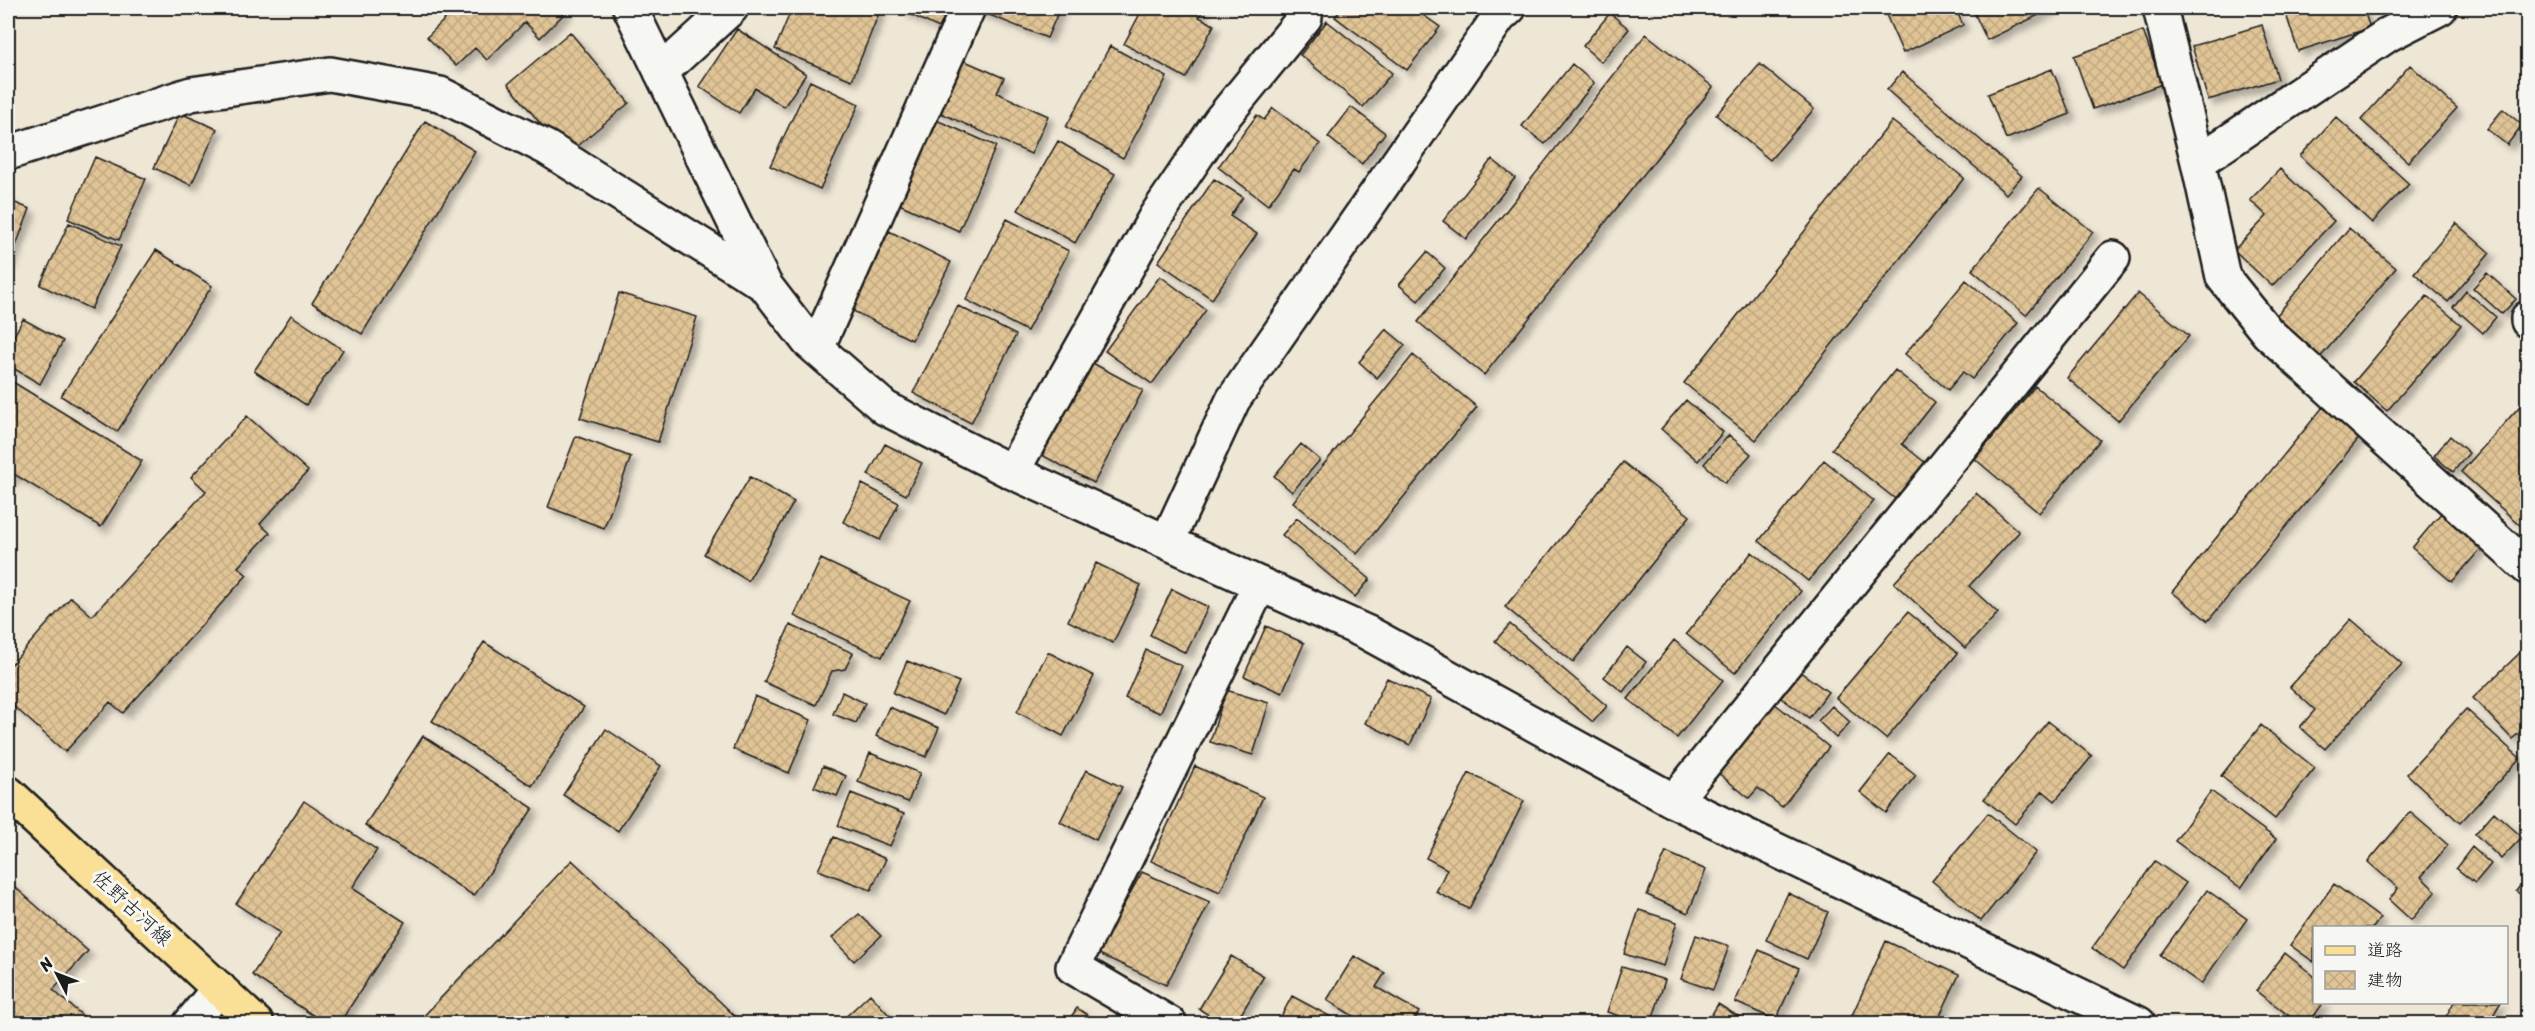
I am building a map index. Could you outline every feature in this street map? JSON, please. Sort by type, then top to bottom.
[{"type":"main road","name":"佐野古河線","points":[[8,793],[257,1023]]},
{"type":"street","points":[[630,8],[765,285],[807,341],[885,408],[1012,472],[1368,633],[1674,801],[2139,1023]]},
{"type":"street","points":[[661,72],[731,8]]},
{"type":"street","points":[[817,348],[968,8]]},
{"type":"street","points":[[1167,542],[1233,400],[1499,17],[1509,8]]},
{"type":"street","points":[[2160,8],[2198,162],[2223,277],[2268,333],[2524,557]]},
{"type":"street","points":[[2198,162],[2390,34],[2440,8]]},
{"type":"street","points":[[1012,472],[1156,216],[1220,121],[1305,17]]},
{"type":"street","points":[[8,153],[191,94],[330,74],[440,94],[547,148],[765,285]]},
{"type":"street","points":[[1674,801],[2114,258]]},
{"type":"street","points":[[1170,1023],[1073,967],[1260,584]]},
{"type":"street","points":[[190,1023],[219,988]]},
{"type":"building","points":[[456,8],[564,8],[567,11],[540,38],[525,22],[487,60],[475,48],[456,66],[427,37]]},
{"type":"building","points":[[792,8],[881,8],[852,80],[775,49]]},
{"type":"building","points":[[905,8],[949,8],[939,28],[903,11]]},
{"type":"building","points":[[972,8],[1060,8],[1047,38]]},
{"type":"building","points":[[1143,8],[1204,8],[1199,17],[1214,25],[1186,78],[1124,44]]},
{"type":"building","points":[[1342,8],[1413,8],[1440,27],[1407,70],[1335,17]]},
{"type":"building","points":[[1883,8],[1955,8],[1963,25],[1903,53]]},
{"type":"building","points":[[1972,8],[2053,8],[1987,40]]},
{"type":"building","points":[[2284,8],[2363,8],[2370,28],[2298,51]]},
{"type":"building","points":[[1610,13],[1629,29],[1601,62],[1583,46]]},
{"type":"building","points":[[1327,21],[1392,73],[1363,107],[1300,55]]},
{"type":"building","points":[[2262,25],[2278,79],[2208,100],[2192,46]]},
{"type":"building","points":[[737,29],[806,74],[784,107],[755,88],[739,113],[699,86]]},
{"type":"building","points":[[2143,31],[2162,84],[2093,109],[2074,56]]},
{"type":"building","points":[[570,32],[629,103],[566,155],[508,84]]},
{"type":"building","points":[[1646,34],[1713,87],[1484,375],[1418,322]]},
{"type":"building","points":[[1110,46],[1167,77],[1123,158],[1066,127]]},
{"type":"building","points":[[958,58],[1004,78],[997,93],[1048,116],[1031,154],[934,110]]},
{"type":"building","points":[[1572,64],[1594,83],[1545,144],[1522,126]]},
{"type":"building","points":[[1760,64],[1814,109],[1770,160],[1716,115]]},
{"type":"building","points":[[2410,65],[2457,108],[2408,162],[2361,120]]},
{"type":"building","points":[[2052,69],[2070,114],[2006,139],[1988,94]]},
{"type":"building","points":[[1902,72],[2022,176],[2006,194],[1887,90]]},
{"type":"building","points":[[810,81],[859,104],[820,189],[770,166]]},
{"type":"building","points":[[1351,107],[1385,133],[1362,164],[1328,137]]},
{"type":"building","points":[[1273,108],[1320,144],[1299,172],[1294,169],[1268,205],[1218,167],[1257,115],[1264,120]]},
{"type":"building","points":[[2503,109],[2522,125],[2507,145],[2487,129]]},
{"type":"building","points":[[180,113],[217,129],[191,185],[154,168]]},
{"type":"building","points":[[2336,117],[2409,184],[2372,223],[2300,156]]},
{"type":"building","points":[[934,119],[996,146],[959,231],[897,203]]},
{"type":"building","points":[[425,121],[475,151],[362,334],[312,303]]},
{"type":"building","points":[[1892,121],[1964,178],[1756,440],[1684,383]]},
{"type":"building","points":[[1058,141],[1115,174],[1075,243],[1018,210]]},
{"type":"building","points":[[95,157],[146,179],[119,240],[68,219]]},
{"type":"building","points":[[1492,159],[1515,178],[1466,239],[1443,221]]},
{"type":"building","points":[[2280,169],[2334,221],[2272,286],[2234,250],[2267,216],[2250,200]]},
{"type":"building","points":[[1214,179],[1243,197],[1230,216],[1257,234],[1212,299],[1158,262]]},
{"type":"building","points":[[2039,188],[2093,232],[2026,315],[1972,270]]},
{"type":"building","points":[[8,200],[30,209],[8,266]]},
{"type":"building","points":[[1007,219],[1069,251],[1027,331],[966,300]]},
{"type":"building","points":[[69,223],[121,246],[91,309],[40,285]]},
{"type":"building","points":[[2456,223],[2490,253],[2448,302],[2414,273]]},
{"type":"building","points":[[2349,228],[2396,268],[2318,360],[2272,321]]},
{"type":"building","points":[[889,231],[951,262],[912,340],[851,310]]},
{"type":"building","points":[[156,250],[212,286],[117,432],[61,396]]},
{"type":"building","points":[[1427,252],[1445,268],[1418,301],[1399,285]]},
{"type":"building","points":[[2487,273],[2516,299],[2502,314],[2473,288]]},
{"type":"building","points":[[1160,276],[1206,310],[1152,384],[1105,351]]},
{"type":"building","points":[[1966,280],[2018,323],[1972,379],[1963,372],[1948,390],[1905,354]]},
{"type":"building","points":[[2466,291],[2496,317],[2483,333],[2453,307]]},
{"type":"building","points":[[619,293],[697,317],[658,442],[580,418]]},
{"type":"building","points":[[2138,293],[2189,336],[2118,421],[2067,378]]},
{"type":"building","points":[[2427,296],[2461,325],[2387,411],[2354,382]]},
{"type":"building","points":[[958,306],[1016,335],[971,423],[913,393]]},
{"type":"building","points":[[291,315],[343,350],[306,405],[254,371]]},
{"type":"building","points":[[23,319],[63,341],[40,384],[8,365],[8,347]]},
{"type":"building","points":[[1386,329],[1405,345],[1377,378],[1359,362]]},
{"type":"building","points":[[1413,355],[1477,407],[1357,554],[1293,502]]},
{"type":"building","points":[[1087,360],[1143,390],[1094,483],[1038,453]]},
{"type":"building","points":[[1895,370],[1935,402],[1902,444],[1927,464],[1898,501],[1832,449]]},
{"type":"building","points":[[8,379],[142,461],[101,527],[14,474],[8,484]]},
{"type":"building","points":[[2035,386],[2100,440],[2039,513],[1975,459]]},
{"type":"building","points":[[2528,397],[2528,519],[2521,526],[2461,472]]},
{"type":"building","points":[[1686,400],[1723,432],[1698,461],[1661,429]]},
{"type":"building","points":[[2323,407],[2360,437],[2208,621],[2172,592]]},
{"type":"building","points":[[247,416],[308,471],[260,524],[270,533],[238,567],[247,575],[123,713],[110,702],[65,752],[8,701],[8,668],[71,597],[92,616],[206,491],[191,477]]},
{"type":"building","points":[[1729,435],[1751,454],[1725,483],[1704,464]]},
{"type":"building","points":[[576,436],[631,457],[604,528],[548,507]]},
{"type":"building","points":[[2450,436],[2469,453],[2453,472],[2434,456]]},
{"type":"building","points":[[885,444],[922,463],[906,495],[868,475]]},
{"type":"building","points":[[1301,444],[1320,460],[1292,492],[1274,476]]},
{"type":"building","points":[[1824,460],[1874,501],[1808,581],[1759,541]]},
{"type":"building","points":[[1623,462],[1690,516],[1573,662],[1505,607]]},
{"type":"building","points":[[750,477],[794,502],[748,581],[704,554]]},
{"type":"building","points":[[862,484],[899,503],[880,540],[843,522]]},
{"type":"building","points":[[1976,493],[2019,532],[1969,586],[1998,613],[1965,648],[1894,583]]},
{"type":"building","points":[[2442,512],[2483,546],[2452,582],[2412,548]]},
{"type":"building","points":[[1297,518],[1370,579],[1355,597],[1282,535]]},
{"type":"building","points":[[1752,552],[1801,591],[1735,673],[1686,634]]},
{"type":"building","points":[[821,559],[910,601],[882,657],[794,616]]},
{"type":"building","points":[[1096,563],[1141,585],[1113,643],[1068,621]]},
{"type":"building","points":[[1172,589],[1208,607],[1186,653],[1150,635]]},
{"type":"building","points":[[1908,612],[1958,653],[1886,739],[1836,698]]},
{"type":"building","points":[[2351,619],[2402,664],[2325,749],[2300,727],[2315,710],[2290,687]]},
{"type":"building","points":[[1510,624],[1607,706],[1593,722],[1495,641]]},
{"type":"building","points":[[790,625],[853,653],[845,669],[832,671],[816,705],[764,682]]},
{"type":"building","points":[[1266,626],[1304,643],[1282,693],[1244,676]]},
{"type":"building","points":[[1674,640],[1723,680],[1677,738],[1628,699]]},
{"type":"building","points":[[484,642],[584,707],[532,786],[432,721]]},
{"type":"building","points":[[2528,645],[2528,725],[2512,739],[2473,698]]},
{"type":"building","points":[[1627,647],[1646,662],[1623,692],[1604,677]]},
{"type":"building","points":[[1146,650],[1182,666],[1160,713],[1125,698]]},
{"type":"building","points":[[1048,652],[1094,676],[1063,736],[1017,712]]},
{"type":"building","points":[[907,661],[959,682],[944,715],[893,693]]},
{"type":"building","points":[[1799,671],[1828,692],[1809,718],[1780,697]]},
{"type":"building","points":[[1387,678],[1431,699],[1410,745],[1365,723]]},
{"type":"building","points":[[1226,690],[1269,703],[1253,755],[1210,742]]},
{"type":"building","points":[[842,692],[865,703],[856,723],[833,714]]},
{"type":"building","points":[[755,696],[811,720],[789,773],[733,749]]},
{"type":"building","points":[[1774,703],[1829,747],[1782,807],[1758,788],[1749,798],[1718,773]]},
{"type":"building","points":[[1832,706],[1850,722],[1836,738],[1818,721]]},
{"type":"building","points":[[889,707],[939,728],[926,757],[876,736]]},
{"type":"building","points":[[2466,709],[2520,758],[2460,823],[2407,774]]},
{"type":"building","points":[[2048,721],[2092,756],[2055,801],[2043,791],[2015,824],[1984,799]]},
{"type":"building","points":[[2261,725],[2315,768],[2275,819],[2221,776]]},
{"type":"building","points":[[606,729],[661,766],[618,831],[563,795]]},
{"type":"building","points":[[423,736],[533,808],[474,896],[365,825]]},
{"type":"building","points":[[870,753],[920,773],[908,802],[858,782]]},
{"type":"building","points":[[1890,754],[1916,775],[1886,813],[1860,792]]},
{"type":"building","points":[[823,766],[846,776],[837,796],[814,787]]},
{"type":"building","points":[[1195,766],[1263,797],[1220,892],[1151,861]]},
{"type":"building","points":[[1086,770],[1122,787],[1096,840],[1060,822]]},
{"type":"building","points":[[1469,773],[1524,801],[1469,909],[1436,892],[1447,869],[1426,858]]},
{"type":"building","points":[[2211,791],[2276,839],[2241,888],[2175,841]]},
{"type":"building","points":[[851,793],[904,814],[890,846],[838,826]]},
{"type":"building","points":[[304,801],[377,850],[352,888],[405,922],[339,1024],[326,1024],[252,975],[280,933],[236,904]]},
{"type":"building","points":[[2410,812],[2448,845],[2421,877],[2436,891],[2411,920],[2389,900],[2398,888],[2368,862]]},
{"type":"building","points":[[2494,812],[2522,837],[2501,859],[2475,834]]},
{"type":"building","points":[[1988,813],[2036,852],[1981,921],[1932,881]]},
{"type":"building","points":[[834,837],[886,859],[871,890],[818,870]]},
{"type":"building","points":[[2472,847],[2491,864],[2475,883],[2456,868]]},
{"type":"building","points":[[1666,852],[1706,870],[1688,913],[1647,895]]},
{"type":"building","points":[[572,860],[736,1017],[730,1024],[416,1024]]},
{"type":"building","points":[[2155,861],[2186,883],[2123,970],[2092,948]]},
{"type":"building","points":[[1142,872],[1210,902],[1166,985],[1097,953]]},
{"type":"building","points":[[2528,876],[2528,900],[2516,891]]},
{"type":"building","points":[[8,881],[88,951],[53,990],[92,1024],[8,1024]]},
{"type":"building","points":[[2334,884],[2380,918],[2374,926],[2313,926],[2313,961],[2290,945]]},
{"type":"building","points":[[2207,890],[2247,919],[2201,984],[2160,955]]},
{"type":"building","points":[[1788,893],[1828,912],[1807,959],[1766,940]]},
{"type":"building","points":[[1639,910],[1677,922],[1663,966],[1624,954]]},
{"type":"building","points":[[859,914],[881,936],[854,961],[832,938]]},
{"type":"building","points":[[1696,935],[1729,946],[1713,990],[1681,979]]},
{"type":"building","points":[[1886,941],[1959,975],[1936,1024],[1848,1024]]},
{"type":"building","points":[[1759,950],[1799,968],[1776,1020],[1735,1002]]},
{"type":"building","points":[[2285,953],[2313,975],[2313,1004],[2323,1004],[2308,1024],[2300,1024],[2256,991]]},
{"type":"building","points":[[1231,956],[1264,976],[1235,1024],[1223,1024],[1199,1009]]},
{"type":"building","points":[[1354,956],[1385,973],[1376,987],[1419,1012],[1412,1024],[1366,1024],[1327,1000]]},
{"type":"building","points":[[1622,967],[1665,980],[1651,1024],[1643,1024],[1607,1012]]},
{"type":"building","points":[[870,994],[897,1024],[838,1024]]},
{"type":"building","points":[[1292,996],[1333,1018],[1330,1024],[1277,1024]]},
{"type":"building","points":[[1718,1004],[1750,1024],[1706,1024]]},
{"type":"building","points":[[2453,1004],[2500,1004],[2488,1024],[2442,1024]]},
{"type":"building","points":[[1077,1008],[1101,1024],[1066,1024]]}]
